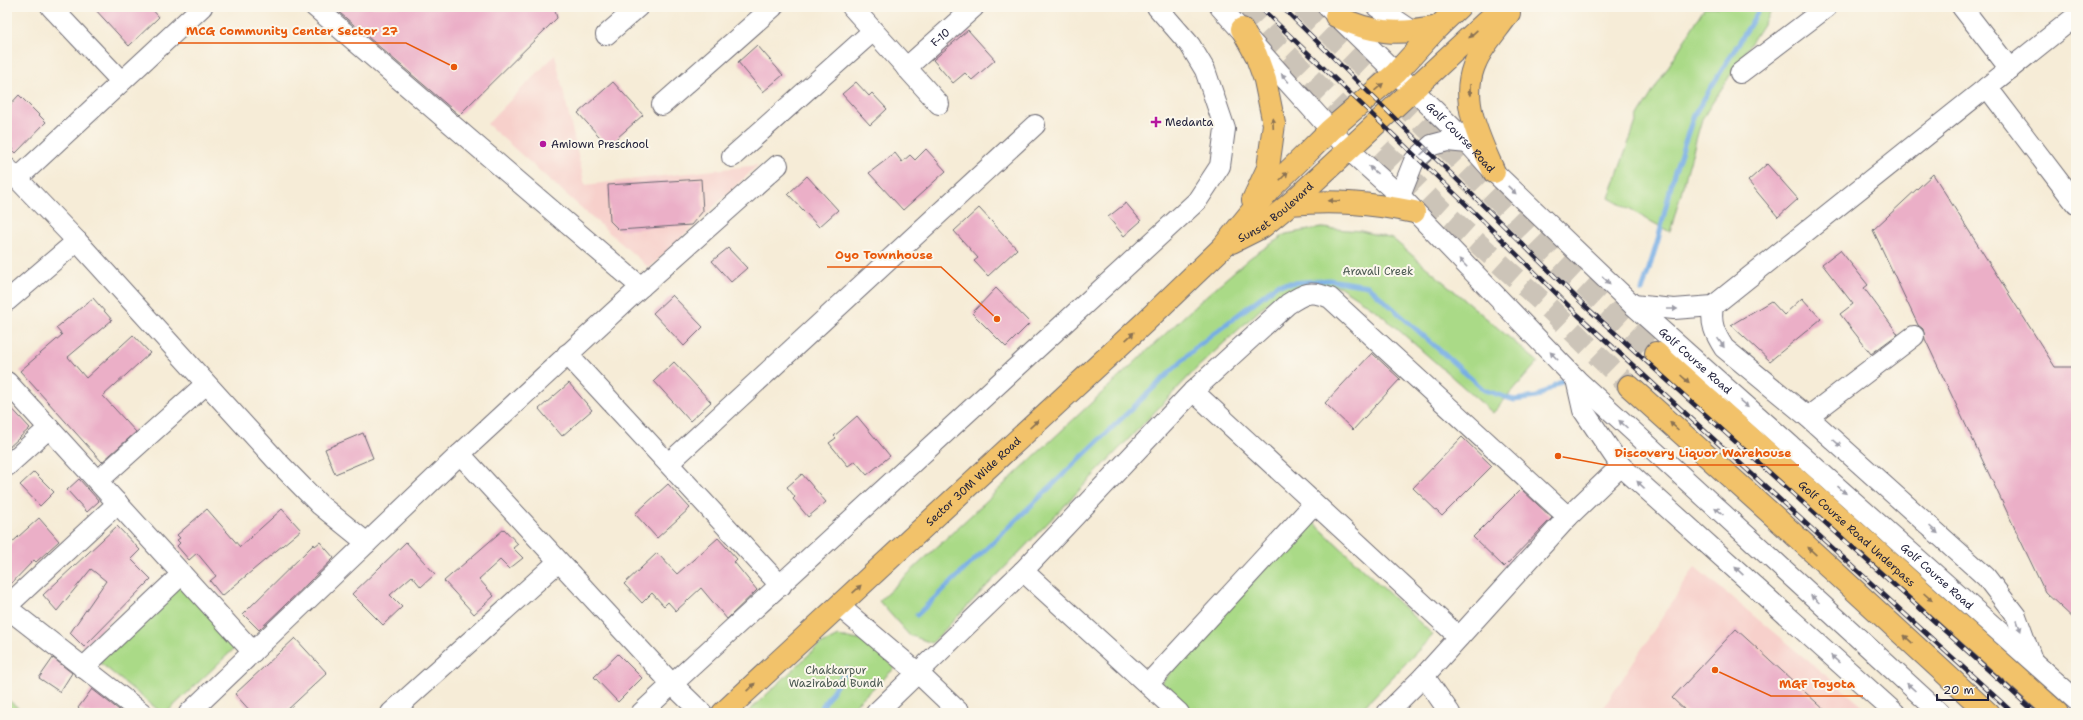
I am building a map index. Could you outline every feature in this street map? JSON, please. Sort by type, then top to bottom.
[{"type":"main road","name":"Sunset Boulevard","points":[[1222,248],[1270,189],[1330,130],[1396,73],[1438,27],[1459,7]]},
{"type":"main road","name":"Sunset Boulevard","points":[[1222,248],[1262,226],[1290,204],[1502,7]]},
{"type":"main road","points":[[1494,172],[1472,118],[1469,87],[1476,61],[1512,7]]},
{"type":"main road","points":[[1332,11],[1352,24],[1383,32],[1414,32],[1438,27]]},
{"type":"main road","points":[[1222,248],[1249,208],[1268,168],[1274,124],[1265,80],[1256,55],[1242,29]]},
{"type":"main road","points":[[1290,204],[1322,201],[1407,204]]},
{"type":"main road","name":"Sector 30M Wide Road","points":[[723,713],[1144,323],[1222,248]]},
{"type":"main road","name":"Golf Course Road Underpass","points":[[1656,353],[2057,713]]},
{"type":"main road","points":[[1630,386],[1988,713]]},
{"type":"street","points":[[51,7],[121,81]]},
{"type":"street","points":[[202,7],[121,81],[12,173],[78,241],[274,459],[320,504],[367,543]]},
{"type":"street","points":[[315,7],[641,287]]},
{"type":"street","points":[[606,35],[638,7]]},
{"type":"street","points":[[662,105],[773,7]]},
{"type":"street","points":[[852,7],[940,104]]},
{"type":"street","name":"F-10","points":[[906,68],[974,7]]},
{"type":"street","points":[[641,713],[781,586],[1197,201],[1220,166],[1225,129],[1205,70],[1190,44],[1157,7]]},
{"type":"street","points":[[1740,73],[1827,7]]},
{"type":"street","points":[[1962,7],[2010,69]]},
{"type":"street","points":[[1378,8],[1414,32]]},
{"type":"street","points":[[1225,9],[1348,149],[1407,204],[1576,379],[1940,713]]},
{"type":"street","name":"Golf Course Road","points":[[1332,11],[1468,143],[1494,172],[1633,305],[2076,700]]},
{"type":"street","points":[[1633,305],[1674,309],[1713,306],[2076,16]]},
{"type":"street","points":[[732,157],[873,31]]},
{"type":"street","points":[[1987,87],[2076,204]]},
{"type":"street","points":[[669,463],[1035,125]]},
{"type":"street","points":[[1407,204],[1414,161],[1432,145],[1447,141],[1468,143]]},
{"type":"street","points":[[189,713],[566,354],[778,165]]},
{"type":"street","points":[[7,301],[78,241]]},
{"type":"street","points":[[876,713],[1023,571],[1193,391],[1288,304],[1302,294],[1316,292],[1330,298],[1568,517]]},
{"type":"street","points":[[1713,306],[1711,320],[1715,334],[1724,348],[1808,417],[1986,577],[2016,616],[2032,660]]},
{"type":"street","points":[[1808,417],[1914,336]]},
{"type":"street","points":[[566,354],[669,463],[781,586]]},
{"type":"street","points":[[1576,379],[1583,410],[1621,466],[1656,499],[1732,564],[1895,713]]},
{"type":"street","points":[[7,382],[253,652]]},
{"type":"street","points":[[98,481],[206,384]]},
{"type":"street","points":[[1193,391],[1459,637]]},
{"type":"street","points":[[7,466],[49,428]]},
{"type":"street","points":[[460,454],[558,562],[672,684],[702,713]]},
{"type":"street","points":[[1388,713],[1424,676],[1568,517],[1621,466]]},
{"type":"street","points":[[118,503],[7,607],[142,713]]},
{"type":"street","points":[[1148,684],[1314,504]]},
{"type":"street","points":[[391,713],[558,562]]},
{"type":"street","points":[[1023,571],[1179,713]]},
{"type":"street","points":[[84,668],[182,574]]},
{"type":"street","points":[[839,606],[918,673],[960,713]]},
{"type":"street","points":[[1424,676],[1450,713]]},
{"type":"shaded area","name":"Amiown Preschool","points":[[555,55],[585,185],[758,165],[649,268],[487,124]]},
{"type":"shaded area","points":[[1695,567],[1871,713],[1600,713]]},
{"type":"green space","points":[[1705,7],[1774,7],[1702,119],[1670,232],[1609,198],[1638,116]]},
{"type":"green space","name":"Aravali Creek","points":[[1321,228],[1361,231],[1393,239],[1538,362],[1493,413],[1377,311],[1339,286],[1308,285],[1276,295],[1198,367],[932,643],[909,635],[879,601],[1208,294],[1251,257],[1286,234]]},
{"type":"green space","points":[[1310,519],[1433,635],[1358,713],[1190,713],[1158,686]]},
{"type":"green space","points":[[179,582],[238,645],[166,713],[162,713],[98,661]]},
{"type":"green space","name":"Chakkarpur Wazirabad Bundh","points":[[838,636],[869,642],[895,668],[846,713],[747,713],[818,646]]},
{"type":"green space","points":[[7,699],[25,713],[7,713]]},
{"type":"building","points":[[93,7],[150,7],[159,17],[129,46]]},
{"type":"building","points":[[333,7],[554,7],[557,18],[459,115]]},
{"type":"building","points":[[968,30],[995,60],[972,80],[965,73],[953,83],[933,60]]},
{"type":"building","points":[[757,45],[783,75],[763,92],[738,62]]},
{"type":"building","points":[[613,82],[643,115],[608,146],[578,113]]},
{"type":"building","points":[[856,82],[869,96],[872,93],[887,109],[870,125],[842,94]]},
{"type":"building","points":[[19,95],[46,122],[16,153],[7,144],[7,108]]},
{"type":"building","points":[[926,149],[946,171],[903,210],[869,173],[895,153],[902,162],[910,155],[915,160]]},
{"type":"building","points":[[1767,164],[1798,199],[1778,217],[1748,181]]},
{"type":"building","points":[[1933,174],[2055,367],[2076,367],[2076,621],[2045,592],[1925,339],[1923,329],[1918,325],[1873,230]]},
{"type":"building","points":[[807,176],[838,210],[819,227],[788,194]]},
{"type":"building","points":[[701,179],[703,211],[691,225],[619,230],[610,221],[608,185]]},
{"type":"building","points":[[1126,203],[1141,221],[1124,236],[1108,217]]},
{"type":"building","points":[[979,208],[1017,249],[988,276],[974,261],[978,258],[954,231]]},
{"type":"building","points":[[728,248],[747,268],[731,282],[712,261]]},
{"type":"building","points":[[1840,250],[1868,285],[1864,288],[1898,334],[1871,354],[1840,314],[1853,304],[1822,264]]},
{"type":"building","points":[[996,288],[1030,323],[1006,347],[972,313]]},
{"type":"building","points":[[672,295],[703,327],[684,346],[653,313]]},
{"type":"building","points":[[93,298],[112,320],[68,357],[86,378],[133,335],[150,353],[103,396],[136,432],[102,462],[20,371],[62,335],[56,328]]},
{"type":"building","points":[[1802,298],[1821,319],[1770,361],[1731,325],[1771,301],[1784,315]]},
{"type":"building","points":[[1372,353],[1400,379],[1353,430],[1325,403]]},
{"type":"building","points":[[674,362],[711,402],[690,421],[654,381]]},
{"type":"building","points":[[569,383],[592,410],[562,436],[539,409]]},
{"type":"building","points":[[7,403],[30,428],[7,449]]},
{"type":"building","points":[[857,416],[890,456],[867,475],[855,461],[848,466],[829,443],[836,438],[834,436]]},
{"type":"building","points":[[363,433],[373,458],[335,474],[325,449]]},
{"type":"building","points":[[1462,437],[1492,466],[1442,516],[1413,488]]},
{"type":"building","points":[[34,472],[54,492],[40,506],[20,485]]},
{"type":"building","points":[[802,474],[826,502],[808,517],[793,499],[795,497],[787,487]]},
{"type":"building","points":[[79,479],[99,501],[87,512],[67,490]]},
{"type":"building","points":[[668,484],[690,508],[657,538],[635,514]]},
{"type":"building","points":[[1521,489],[1552,518],[1504,567],[1473,537]]},
{"type":"building","points":[[207,509],[240,547],[282,509],[301,530],[222,596],[210,581],[216,576],[197,553],[189,560],[177,546],[180,543],[177,540],[180,538],[177,535]]},
{"type":"building","points":[[39,518],[59,541],[36,562],[34,560],[7,588],[7,547]]},
{"type":"building","points":[[117,526],[140,550],[131,559],[151,579],[84,647],[70,633],[106,581],[91,569],[57,611],[43,595]]},
{"type":"building","points":[[504,529],[518,544],[513,548],[523,558],[509,569],[500,560],[479,579],[494,596],[474,614],[444,581]]},
{"type":"building","points":[[718,538],[737,559],[734,562],[757,590],[727,619],[701,588],[676,611],[668,602],[664,606],[652,593],[642,603],[624,584],[657,553],[677,574]]},
{"type":"building","points":[[320,542],[334,558],[259,630],[243,614],[314,544],[315,546]]},
{"type":"building","points":[[406,542],[435,574],[421,587],[412,576],[390,595],[402,607],[383,625],[352,594]]},
{"type":"building","points":[[1736,629],[1828,713],[1688,713],[1672,698]]},
{"type":"building","points":[[295,638],[327,673],[284,713],[252,713],[235,694]]},
{"type":"building","points":[[618,654],[642,678],[618,702],[594,677]]},
{"type":"building","points":[[53,658],[72,673],[60,692],[39,678]]},
{"type":"building","points":[[92,689],[123,713],[85,713],[78,708]]},
{"type":"waterway","points":[[1642,291],[1658,240],[1673,177],[1694,115],[1761,7]]},
{"type":"waterway","points":[[917,615],[1194,349],[1278,284],[1329,280],[1368,286],[1484,390],[1514,400],[1537,397],[1568,377]]},
{"type":"waterway","points":[[818,713],[847,669]]},
{"type":"tunnel","points":[[1243,7],[1277,44],[1440,209],[1550,309],[1629,386]]},
{"type":"tunnel","points":[[1302,7],[1416,117],[1555,258],[1656,353]]},
{"type":"railway","points":[[1260,7],[1475,213],[1578,315],[2013,713]]},
{"type":"railway","points":[[1282,7],[1585,306],[2036,713]]},
{"type":"place","name":"MCG Community Center Sector 27","points":[[454,67]]},
{"type":"place","name":"Medanta","points":[[1156,122]]},
{"type":"place","name":"Amiown Preschool","points":[[543,144]]},
{"type":"place","name":"Oyo Townhouse","points":[[997,319]]},
{"type":"place","name":"Discovery Liquor Warehouse","points":[[1558,456]]},
{"type":"place","name":"MGF Toyota","points":[[1715,670]]}]
